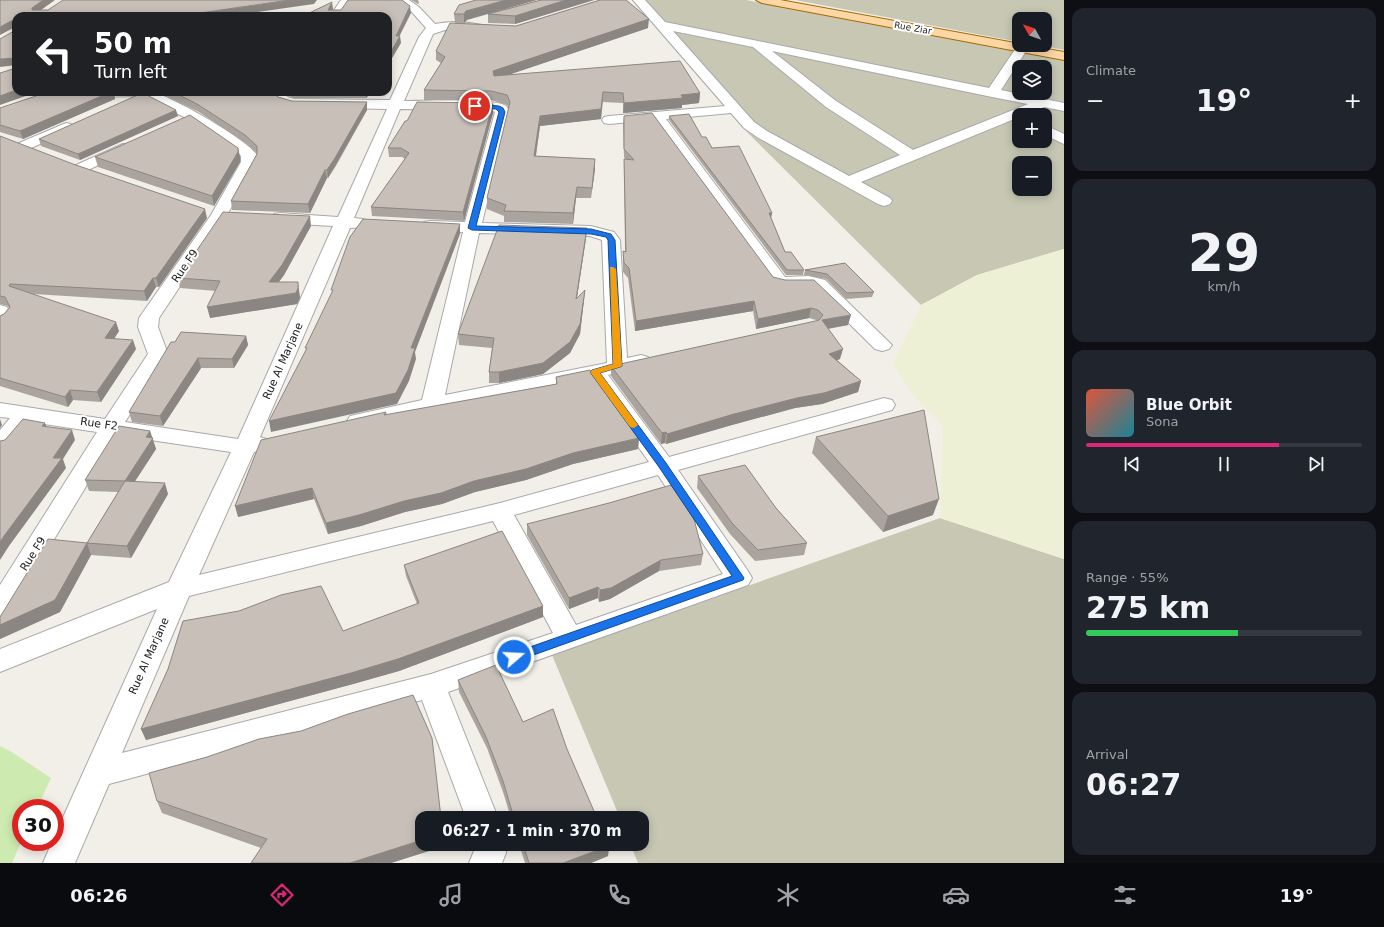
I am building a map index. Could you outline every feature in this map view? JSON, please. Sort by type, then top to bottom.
[{"type":"main road","name":"Rue Ziar","points":[[762,0],[1012,46]]},
{"type":"main road","name":"Rue Ziar","points":[[1043,52],[1064,56]]},
{"type":"street","points":[[339,12],[347,0]]},
{"type":"street","points":[[402,0],[415,9],[433,29],[486,24]]},
{"type":"street","points":[[638,0],[749,126],[884,201]]},
{"type":"street","points":[[661,25],[1064,107]]},
{"type":"street","name":"Rue Al Marjane","points":[[59,863],[179,589],[246,447],[424,39],[429,30],[433,29]]},
{"type":"street","points":[[756,44],[831,104],[912,156]]},
{"type":"street","points":[[992,93],[1019,52]]},
{"type":"street","points":[[116,105],[136,96]]},
{"type":"street","name":"Rue F9","points":[[0,607],[111,426],[158,354],[148,327],[150,318],[220,213],[248,162],[248,155],[241,148],[186,119],[151,96]]},
{"type":"street","points":[[281,96],[280,98],[285,102],[294,103],[491,106],[501,109],[502,112],[472,228],[432,404]]},
{"type":"street","points":[[1032,108],[1042,103]]},
{"type":"street","points":[[609,120],[734,109]]},
{"type":"street","points":[[656,116],[779,282],[787,283],[811,281],[819,284],[882,345]]},
{"type":"street","points":[[850,181],[1012,117]]},
{"type":"street","points":[[24,146],[80,121]]},
{"type":"street","points":[[1052,133],[1064,140]]},
{"type":"street","points":[[7,140],[45,154]]},
{"type":"street","points":[[103,175],[74,165],[136,141]]},
{"type":"street","points":[[266,218],[374,224]]},
{"type":"street","points":[[411,225],[591,231],[608,236],[611,240],[617,366]]},
{"type":"street","points":[[339,426],[432,404],[595,372],[656,358]]},
{"type":"street","points":[[98,773],[431,686],[739,578],[663,465],[595,372]]},
{"type":"street","points":[[0,661],[179,589],[500,511],[884,404]]},
{"type":"street","name":"Rue F2","points":[[0,410],[246,447]]},
{"type":"street","points":[[0,444],[26,414]]},
{"type":"street","points":[[246,447],[276,440]]},
{"type":"street","points":[[500,511],[570,638]]},
{"type":"street","points":[[431,686],[479,811]]},
{"type":"street","points":[[485,863],[490,851]]},
{"type":"shaded area","points":[[632,0],[746,0],[1012,50],[1012,52],[1022,52],[1064,60],[1064,249],[977,275],[921,305],[742,127]]},
{"type":"shaded area","points":[[795,0],[1064,0],[1064,50],[1052,48],[1052,12],[1012,12],[1012,41]]},
{"type":"shaded area","points":[[1064,249],[1064,559],[940,518],[943,427],[914,396],[893,364],[921,305],[977,275]]},
{"type":"shaded area","points":[[940,518],[1064,559],[1064,863],[638,863],[633,851],[649,851],[649,811],[617,811],[552,655]]},
{"type":"green space","points":[[0,746],[51,778],[41,799],[12,799],[12,851],[17,851],[12,863],[0,863]]},
{"type":"building","points":[[0,0],[43,0],[32,8],[32,10],[48,10],[63,0],[290,0],[207,12],[12,12],[12,21],[0,27]]},
{"type":"building","points":[[348,0],[402,0],[410,6],[396,36],[400,36],[392,50],[392,12],[311,12],[332,2],[328,10],[341,10]]},
{"type":"building","points":[[476,0],[506,0],[466,11],[464,14],[454,14],[459,5]]},
{"type":"building","points":[[541,0],[566,0],[515,16],[488,14]]},
{"type":"building","points":[[600,0],[626,0],[649,19],[493,71],[494,76],[680,61],[700,93],[681,95],[683,98],[624,103],[623,93],[603,92],[601,109],[540,116],[534,156],[595,159],[592,188],[577,187],[573,213],[504,211],[506,205],[487,198],[510,102],[507,95],[491,91],[424,90],[445,57],[436,51],[450,23],[516,26]]},
{"type":"building","points":[[12,32],[12,58],[0,59],[0,39]]},
{"type":"building","points":[[12,69],[12,92],[0,96],[0,73]]},
{"type":"building","points":[[36,96],[102,96],[20,131],[0,125],[0,108]]},
{"type":"building","points":[[136,96],[149,96],[176,110],[78,154],[39,139]]},
{"type":"building","points":[[181,96],[277,96],[292,101],[367,102],[335,158],[327,170],[325,170],[308,204],[231,201],[257,154],[257,146],[245,135],[197,104]]},
{"type":"building","points":[[417,102],[493,104],[463,212],[371,207],[409,153],[401,148],[388,148],[405,121],[407,121]]},
{"type":"building","points":[[652,113],[773,277],[785,280],[814,280],[851,315],[822,320],[843,349],[829,354],[861,381],[824,393],[797,398],[734,414],[667,434],[666,432],[662,433],[611,366],[811,322],[819,320],[823,315],[818,310],[811,308],[758,319],[754,301],[636,321],[629,268],[624,263],[623,251],[626,252],[624,159],[634,160],[624,149],[624,116]]},
{"type":"building","points":[[689,114],[702,137],[706,137],[712,148],[739,146],[772,213],[769,213],[785,252],[791,252],[804,270],[787,270],[669,116]]},
{"type":"building","points":[[190,115],[238,148],[238,152],[212,196],[95,157]]},
{"type":"building","points":[[0,136],[73,164],[205,209],[156,278],[153,278],[144,291],[10,284],[9,286],[116,322],[105,338],[133,340],[97,392],[70,390],[65,397],[0,378],[0,316],[10,307],[5,297],[0,296]]},
{"type":"building","points":[[223,212],[310,216],[282,265],[269,282],[298,282],[296,293],[207,307],[220,281],[178,278]]},
{"type":"building","points":[[363,219],[460,224],[411,348],[415,348],[408,370],[396,393],[269,421],[307,348],[305,348],[333,290],[331,290],[350,237]]},
{"type":"building","points":[[499,225],[587,228],[576,299],[585,290],[580,324],[570,342],[543,363],[499,372],[489,372],[494,338],[458,334]]},
{"type":"building","points":[[845,263],[874,292],[847,293],[827,274],[805,270]]},
{"type":"building","points":[[181,332],[246,336],[232,359],[198,358],[160,416],[129,412],[171,342],[175,342]]},
{"type":"building","points":[[590,370],[639,438],[573,453],[526,469],[474,481],[441,493],[404,501],[359,515],[326,523],[312,488],[235,506],[261,440],[386,412],[384,415],[557,384],[556,377]]},
{"type":"building","points":[[924,410],[939,499],[888,516],[816,437]]},
{"type":"building","points":[[23,419],[45,423],[42,426],[72,430],[53,458],[62,458],[0,542],[0,441],[5,440]]},
{"type":"building","points":[[119,426],[150,431],[146,437],[153,438],[125,481],[85,480]]},
{"type":"building","points":[[745,465],[776,508],[807,543],[758,550],[732,523],[698,476]]},
{"type":"building","points":[[125,481],[165,483],[127,546],[87,543]]},
{"type":"building","points":[[671,485],[694,519],[703,554],[661,560],[611,588],[600,590],[598,587],[569,598],[527,524]]},
{"type":"building","points":[[502,531],[543,606],[398,659],[141,729],[168,669],[183,621],[239,611],[281,595],[321,586],[343,631],[419,603],[404,565]]},
{"type":"building","points":[[48,539],[87,543],[55,600],[0,625],[0,617]]},
{"type":"building","points":[[496,665],[523,722],[553,709],[567,749],[594,811],[512,811],[503,781],[486,737],[458,680]]},
{"type":"building","points":[[413,695],[432,738],[440,811],[415,811],[415,842],[350,863],[251,863],[267,839],[157,801],[149,773],[207,757],[259,739],[301,731],[348,714]]},
{"type":"building","points":[[525,851],[595,851],[563,863],[529,863]]},
{"type":"slow traffic","points":[[613,269],[617,366],[595,372],[634,425]]},
{"type":"route","points":[[475,106],[497,107],[501,109],[502,112],[472,228],[591,231],[608,236],[611,240],[617,366],[595,372],[663,465],[739,578],[514,657]]}]
